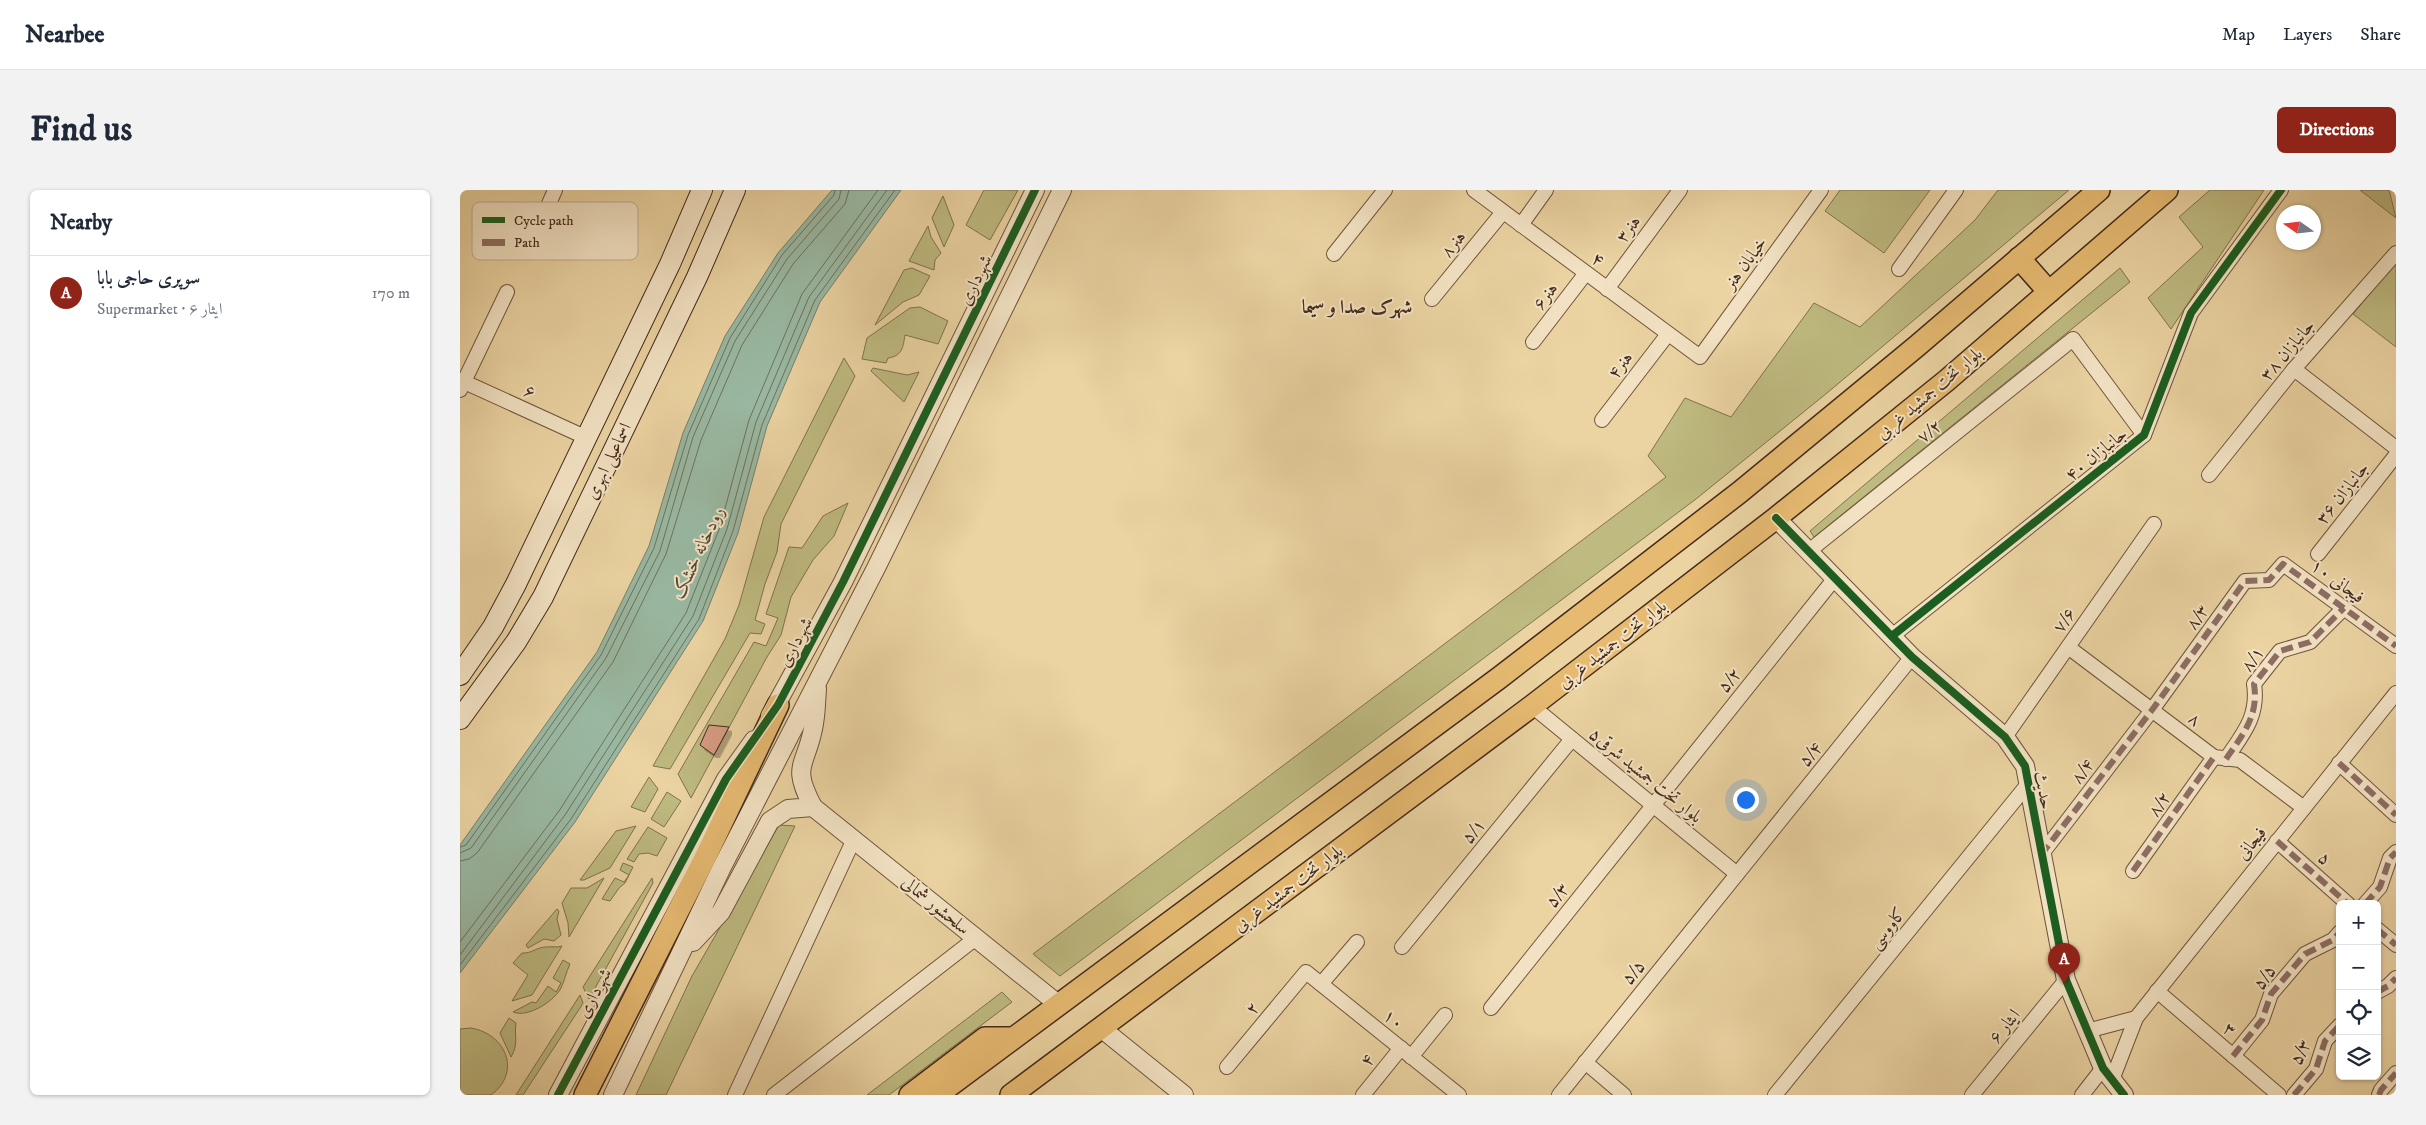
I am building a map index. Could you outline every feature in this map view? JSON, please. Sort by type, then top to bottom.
[{"type":"main road","name":"اسماعیلی ابهری","points":[[460,675],[493,627],[512,592],[670,264],[702,190]]},
{"type":"main road","name":"اسماعیلی ابهری","points":[[460,719],[516,642],[542,597],[697,276],[735,190]]},
{"type":"main road","points":[[937,1095],[1499,678],[1732,498],[1917,346],[2099,190]]},
{"type":"main road","name":"بلوار تخت جمشید غربی","points":[[1011,1095],[1532,706],[1776,518],[1946,381],[2168,190]]},
{"type":"main road","points":[[2019,258],[2049,292]]},
{"type":"main road","points":[[585,1095],[705,858],[778,705]]},
{"type":"main road","points":[[910,1095],[985,1038],[1012,1038]]},
{"type":"main road","points":[[1029,1095],[1038,1076]]},
{"type":"street","points":[[550,202],[555,190]]},
{"type":"street","name":"شهرداری","points":[[558,1095],[726,779],[778,705],[843,582],[1035,190]]},
{"type":"street","points":[[612,1095],[721,869],[880,559],[1062,190]]},
{"type":"street","points":[[1334,254],[1385,190]]},
{"type":"street","name":"۴","points":[[1474,190],[1700,357]]},
{"type":"street","points":[[1521,225],[1546,190]]},
{"type":"street","name":"هنر۳","points":[[1607,289],[1680,190]]},
{"type":"street","name":"خیابان هنر","points":[[1700,357],[1821,190]]},
{"type":"street","points":[[1899,269],[1956,190]]},
{"type":"street","name":"۴۰ جانبازان","points":[[1892,636],[2144,435],[2191,313],[2281,190]]},
{"type":"street","name":"هنر۸","points":[[1432,299],[1503,212]]},
{"type":"street","name":"۳۸ جانبازان","points":[[2209,475],[2294,369],[2396,253]]},
{"type":"street","name":"هنر۶","points":[[1533,342],[1586,273]]},
{"type":"street","points":[[461,384],[507,292]]},
{"type":"street","name":"هنر۴","points":[[1602,420],[1668,334]]},
{"type":"street","name":"۷/۲","points":[[1809,551],[2073,339],[2144,435]]},
{"type":"street","points":[[2294,369],[2396,448]]},
{"type":"street","name":"۶","points":[[461,384],[585,437]]},
{"type":"street","name":"۳۶ جانبازان","points":[[2318,554],[2396,455]]},
{"type":"street","name":"حدیث","points":[[1776,518],[1912,657],[2005,737],[2025,766],[2066,980],[2108,1074],[2124,1095]]},
{"type":"street","name":"۷/۶","points":[[2005,737],[2154,524]]},
{"type":"street","name":"فیجانی ۱۰","points":[[2283,564],[2396,646]]},
{"type":"street","name":"۸/۳","points":[[2152,710],[2246,581],[2269,580],[2283,564]]},
{"type":"street","name":"۵/۲","points":[[1653,805],[1835,578]]},
{"type":"street","name":"۸/۱","points":[[2220,758],[2246,730],[2257,702],[2254,684],[2280,651],[2310,642],[2344,608]]},
{"type":"street","name":"۸","points":[[2068,646],[2152,710],[2220,758],[2240,760],[2304,808]]},
{"type":"street","name":"۵/۴","points":[[1737,874],[1912,657]]},
{"type":"street","points":[[682,953],[721,912],[770,821],[788,809],[813,807],[804,789],[800,768],[813,729],[819,679]]},
{"type":"street","name":"فیجانی","points":[[2082,1095],[2108,1074],[2136,1018],[2396,693]]},
{"type":"street","name":"بلوار تخت جمشید شرقی۵","points":[[1532,706],[1737,874]]},
{"type":"street","name":"۸/۴","points":[[2041,855],[2152,710]]},
{"type":"street","name":"۵/۱","points":[[1402,947],[1572,739]]},
{"type":"street","name":"۸/۲","points":[[2134,871],[2220,758]]},
{"type":"street","points":[[2339,763],[2396,815]]},
{"type":"street","name":"کاووسی","points":[[1775,1095],[2028,784]]},
{"type":"street","name":"۵/۳","points":[[1491,1008],[1653,805]]},
{"type":"street","name":"سلحشور شمالی","points":[[813,807],[1058,1004]]},
{"type":"street","points":[[735,1095],[854,839]]},
{"type":"street","name":"۵","points":[[2277,841],[2343,900]]},
{"type":"street","points":[[2369,900],[2380,887],[2390,858],[2396,852]]},
{"type":"street","name":"۵/۵","points":[[1558,1095],[1737,874]]},
{"type":"street","points":[[2381,932],[2396,945]]},
{"type":"street","name":"۵/۵","points":[[2233,1056],[2262,1020],[2271,994],[2276,987],[2305,954],[2336,936]]},
{"type":"street","points":[[774,1095],[976,938]]},
{"type":"street","points":[[1321,984],[1357,942]]},
{"type":"street","name":"۱۰","points":[[1306,972],[1459,1095]]},
{"type":"street","name":"۲","points":[[1227,1067],[1306,972]]},
{"type":"street","points":[[2381,990],[2396,978]]},
{"type":"street","name":"ایثار ۶","points":[[1972,1095],[2066,980]]},
{"type":"street","name":"۳","points":[[2157,991],[2279,1095]]},
{"type":"street","name":"۴","points":[[1363,1095],[1445,1015]]},
{"type":"street","points":[[2088,1031],[2136,1018]]},
{"type":"street","points":[[1101,1028],[1184,1095]]},
{"type":"street","name":"۵/۳","points":[[2294,1095],[2316,1069],[2325,1041],[2336,1029]]},
{"type":"street","points":[[1585,1062],[1624,1095]]},
{"type":"street","points":[[2379,1095],[2396,1073]]},
{"type":"shaded area","points":[[984,190],[1018,190],[990,240],[966,225]]},
{"type":"shaded area","points":[[1840,190],[1930,190],[1884,253],[1825,211]]},
{"type":"shaded area","points":[[1998,190],[2069,190],[1827,393],[1696,499],[1060,976],[1033,954],[1666,477],[1648,456],[1685,398],[1731,417],[1814,303],[1860,327],[1975,220]]},
{"type":"shaded area","points":[[2210,190],[2264,190],[2171,329],[2148,298],[2203,247],[2179,217]]},
{"type":"shaded area","points":[[2360,190],[2389,190],[2396,218]]},
{"type":"shaded area","points":[[943,196],[954,225],[944,247],[932,218]]},
{"type":"shaded area","points":[[928,226],[931,237],[941,253],[935,260],[934,270],[909,261]]},
{"type":"shaded area","points":[[2396,262],[2396,347],[2353,314]]},
{"type":"shaded area","points":[[912,268],[930,276],[919,295],[903,302],[875,325],[904,270]]},
{"type":"shaded area","points":[[2120,268],[2130,282],[1814,537],[1810,531]]},
{"type":"shaded area","points":[[920,307],[948,321],[938,344],[905,335],[901,351],[888,358],[886,363],[862,359],[867,338],[910,308]]},
{"type":"shaded area","points":[[844,358],[855,376],[781,524],[777,552],[765,584],[755,620],[765,624],[761,634],[750,633],[670,769],[653,766],[725,639],[739,605],[764,517]]},
{"type":"shaded area","points":[[873,368],[907,375],[919,372],[904,402],[871,371]]},
{"type":"shaded area","points":[[848,503],[834,536],[813,560],[791,597],[781,635],[767,657],[691,798],[678,774],[754,642],[766,646],[778,618],[766,614],[789,547],[802,548],[823,516]]},
{"type":"shaded area","points":[[649,777],[658,789],[645,812],[631,807]]},
{"type":"shaded area","points":[[667,792],[681,801],[664,827],[651,819]]},
{"type":"shaded area","points":[[779,825],[795,826],[666,1095],[636,1095],[692,976]]},
{"type":"shaded area","points":[[636,826],[610,868],[580,880],[616,831]]},
{"type":"shaded area","points":[[648,827],[667,838],[657,856],[648,853],[639,854],[634,862],[627,859]]},
{"type":"shaded area","points":[[623,863],[633,867],[629,875],[620,870]]},
{"type":"shaded area","points":[[629,875],[625,883],[610,901],[602,899],[615,878],[624,882]]},
{"type":"shaded area","points":[[604,878],[569,937],[568,923],[562,903],[571,888],[587,888]]},
{"type":"shaded area","points":[[652,878],[653,883],[589,999],[583,987]]},
{"type":"shaded area","points":[[557,909],[559,911],[557,919],[561,935],[554,941],[544,939],[528,948],[526,945]]},
{"type":"shaded area","points":[[562,946],[532,995],[512,1001],[528,975],[513,963],[522,953],[543,947]]},
{"type":"shaded area","points":[[563,960],[570,964],[560,990],[556,995],[546,1004],[532,1011],[526,1013],[513,1012],[532,1002],[536,1003],[548,986],[556,992],[561,983],[553,978]]},
{"type":"shaded area","points":[[1002,992],[1012,1002],[889,1095],[867,1095]]},
{"type":"shaded area","points":[[580,995],[583,1003],[580,1008],[523,1095],[516,1095]]},
{"type":"shaded area","points":[[509,1018],[516,1023],[516,1044],[511,1057],[500,1033]]},
{"type":"shaded area","points":[[471,1028],[493,1038],[506,1055],[508,1065],[506,1076],[491,1095],[460,1095],[460,1029]]},
{"type":"water","name":"رودخانه خشک","points":[[832,190],[901,190],[820,302],[767,426],[738,533],[703,621],[575,822],[460,973],[460,845],[597,652],[649,546],[683,433],[725,336],[778,253]]},
{"type":"building","points":[[709,725],[729,727],[714,755],[700,745]]},
{"type":"marked path","points":[[2041,855],[2152,710],[2245,581],[2269,580],[2283,564],[2396,646]]},
{"type":"marked path","points":[[2226,759],[2244,733],[2252,715],[2255,695],[2254,684],[2280,651],[2310,642],[2344,608]]},
{"type":"marked path","points":[[2133,871],[2214,757]]},
{"type":"marked path","points":[[2339,763],[2396,815]]},
{"type":"marked path","points":[[2277,841],[2343,900]]},
{"type":"marked path","points":[[2369,900],[2380,887],[2390,858],[2396,852]]},
{"type":"marked path","points":[[2381,932],[2396,945]]},
{"type":"marked path","points":[[2233,1056],[2262,1020],[2271,994],[2305,954],[2333,940],[2336,937]]},
{"type":"marked path","points":[[2381,990],[2396,978]]},
{"type":"marked path","points":[[2294,1095],[2316,1069],[2325,1041],[2336,1029]]},
{"type":"marked path","points":[[2379,1095],[2396,1073]]},
{"type":"cycle path","points":[[558,1095],[726,779],[778,705],[843,582],[1035,190]]},
{"type":"cycle path","points":[[1892,636],[2144,435],[2191,313],[2281,190]]},
{"type":"cycle path","points":[[1776,518],[1912,657],[2005,737],[2025,766],[2066,980],[2103,1068],[2124,1095]]},
{"type":"place","name":"سوپری حاجی بابا","points":[[2064,984]]},
{"type":"district","name":"شهرک صدا و سیما","points":[[1357,306]]}]
